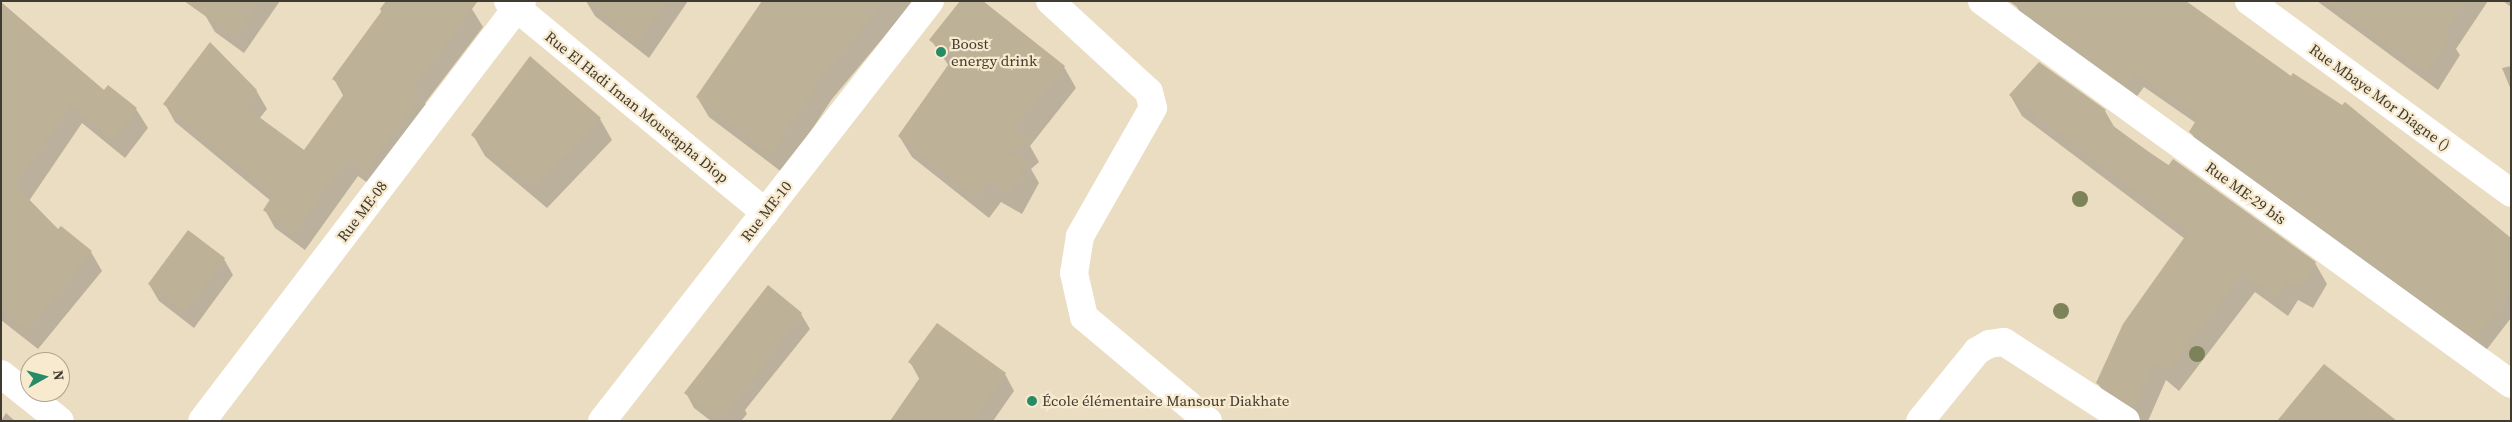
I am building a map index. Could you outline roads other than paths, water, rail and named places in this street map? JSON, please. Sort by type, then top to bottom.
[{"type":"street","name":"Rue ME-10","points":[[602,421],[930,1]]},
{"type":"street","points":[[1050,1],[1149,92],[1153,108],[1080,236],[1074,272],[1084,317],[1208,421]]},
{"type":"street","name":"Rue ME-29 bis","points":[[1982,1],[2511,384]]},
{"type":"street","name":"Rue Mbaye Mor Diagne ()","points":[[2249,1],[2511,193]]},
{"type":"street","name":"Rue El Hadi Iman Moustapha Diop","points":[[515,4],[766,212]]},
{"type":"street","name":"Rue ME-08","points":[[202,421],[515,4]]},
{"type":"street","points":[[1920,421],[1977,351],[1989,344],[2004,342],[2126,421]]},
{"type":"street","points":[[1,374],[60,421]]},
{"type":"place","name":"Boost energy drink","points":[[941,52]]},
{"type":"place","name":"École élémentaire Mansour Diakhate","points":[[1032,401]]}]
